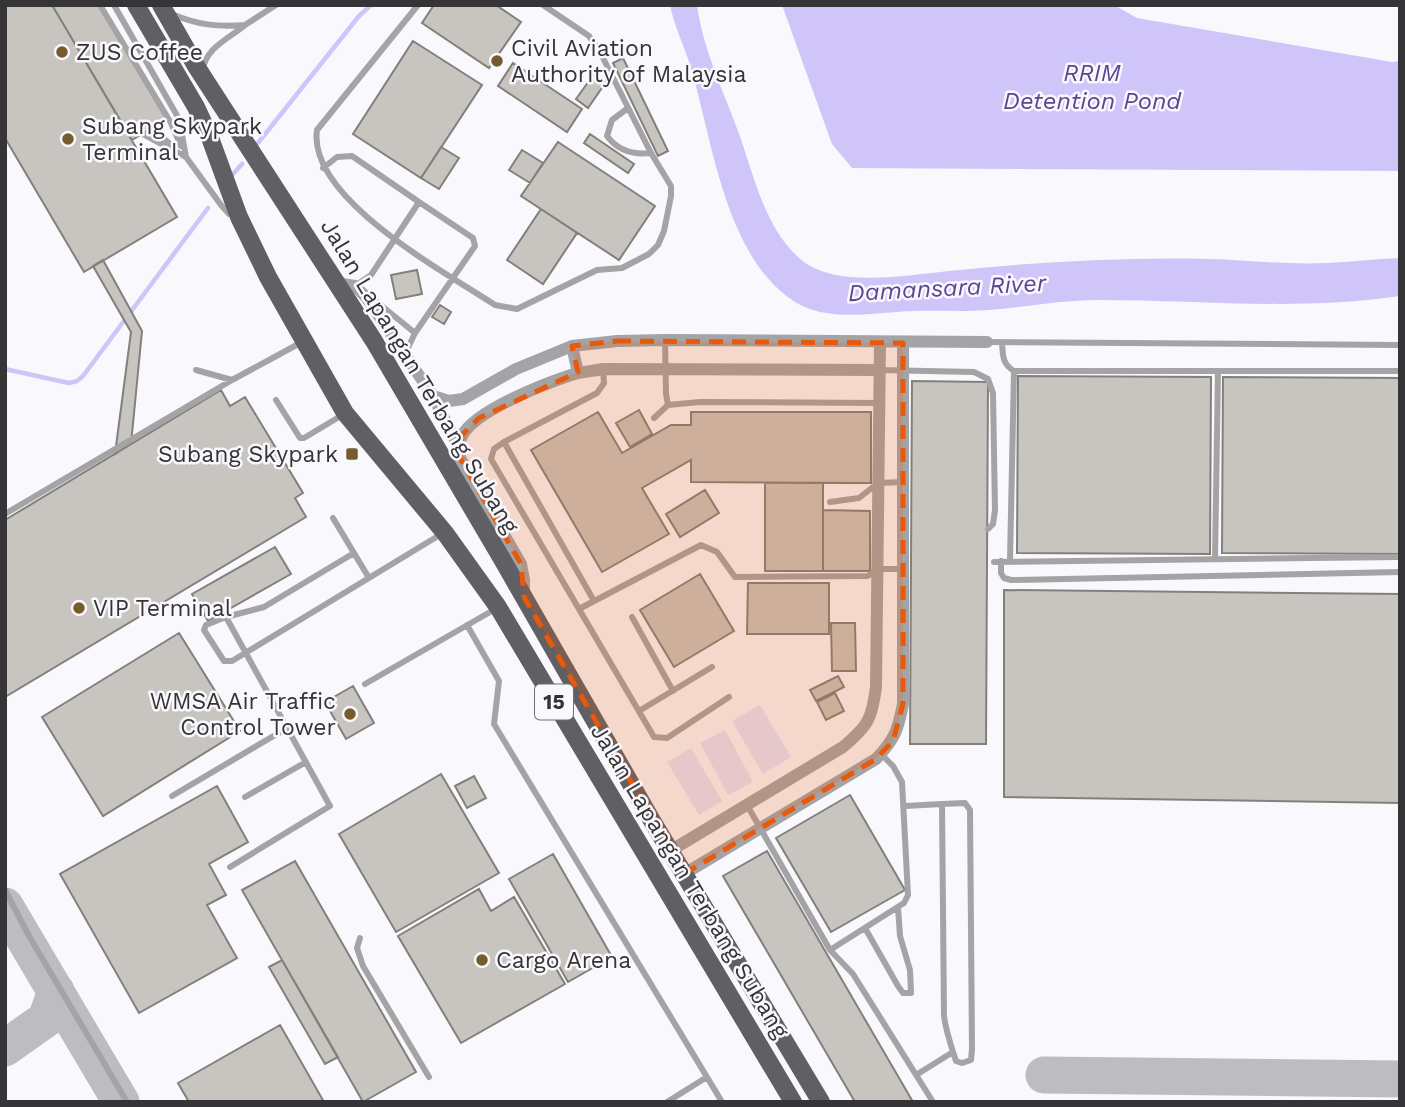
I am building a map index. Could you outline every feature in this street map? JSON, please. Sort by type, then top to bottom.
[{"type":"main road","name":"Jalan Lapangan Terbang Subang","points":[[136,5],[196,107],[239,217],[268,277],[345,413],[445,533],[498,607],[793,1102]]},
{"type":"main road","name":"Jalan Lapangan Terbang Subang","points":[[163,8],[203,76],[374,341],[670,851],[821,1102]]},
{"type":"street","points":[[336,283],[358,285],[382,317],[433,397],[458,446],[460,457],[521,564],[524,597]]},
{"type":"street","points":[[433,397],[449,401],[463,399],[516,369],[572,346],[617,341],[987,342]]},
{"type":"street","points":[[670,851],[843,747],[862,732],[873,711],[876,687],[880,343]]},
{"type":"street","points":[[684,874],[881,754],[893,741],[903,704],[903,343]]},
{"type":"street","points":[[572,346],[578,373]]},
{"type":"street","points":[[516,369],[527,392]]},
{"type":"street","points":[[458,446],[462,435],[479,418],[527,392],[578,373],[603,369],[879,370]]},
{"type":"lane","points":[[100,5],[171,123],[186,157],[220,205],[229,214],[239,217]]},
{"type":"lane","points":[[114,5],[179,119],[186,157]]},
{"type":"lane","points":[[203,76],[204,62],[213,48],[276,5]]},
{"type":"lane","points":[[418,5],[317,130],[315,142],[323,168],[353,205],[394,238],[495,305],[517,309],[597,270],[622,268],[649,254],[658,245],[664,231],[671,196],[670,186],[599,50],[589,36],[543,5]]},
{"type":"lane","points":[[163,8],[188,21],[214,27],[245,25]]},
{"type":"lane","points":[[628,108],[612,120],[607,136],[614,145],[630,153],[651,153]]},
{"type":"lane","points":[[152,129],[186,157]]},
{"type":"lane","points":[[143,134],[186,157]]},
{"type":"lane","points":[[323,168],[337,157],[352,156],[473,238],[475,246],[415,333],[405,354]]},
{"type":"lane","points":[[415,333],[358,285],[371,275],[419,202]]},
{"type":"lane","points":[[665,340],[668,405]]},
{"type":"lane","points":[[5,514],[232,380],[304,341]]},
{"type":"lane","points":[[987,342],[1400,345]]},
{"type":"lane","points":[[1002,342],[1003,360],[1006,366],[1014,371],[1400,371]]},
{"type":"lane","points":[[196,369],[232,380]]},
{"type":"lane","points":[[603,369],[604,383],[597,393],[504,442],[494,449],[491,459],[654,737],[667,738],[729,697]]},
{"type":"lane","points":[[879,370],[974,372],[988,379],[993,393],[995,510],[993,524],[988,529]]},
{"type":"lane","points":[[1010,562],[1014,371]]},
{"type":"lane","points":[[1215,559],[1218,371]]},
{"type":"lane","points":[[276,400],[300,438],[345,413]]},
{"type":"lane","points":[[654,418],[668,405],[700,402],[879,403]]},
{"type":"lane","points":[[504,442],[594,601]]},
{"type":"lane","points":[[830,502],[859,498],[878,482],[903,482]]},
{"type":"lane","points":[[333,518],[369,578]]},
{"type":"lane","points":[[354,553],[264,607],[206,625],[205,631],[224,661],[232,661],[445,533]]},
{"type":"lane","points":[[579,609],[701,545],[717,552],[735,576],[868,576],[877,569],[902,569]]},
{"type":"lane","points":[[1400,557],[997,562],[1004,578],[1011,580],[1400,572]]},
{"type":"lane","points":[[365,684],[498,607]]},
{"type":"lane","points":[[226,617],[330,806],[230,867]]},
{"type":"lane","points":[[632,617],[673,691]]},
{"type":"lane","points":[[467,625],[499,681],[494,724],[722,1102]]},
{"type":"lane","points":[[639,711],[712,667]]},
{"type":"lane","points":[[173,796],[287,728]]},
{"type":"lane","points":[[830,950],[898,907],[906,900],[909,890],[902,782],[899,774],[881,754]]},
{"type":"lane","points":[[245,797],[306,762]]},
{"type":"lane","points":[[905,806],[942,804],[965,803],[970,810],[972,1056],[969,1062],[962,1063],[956,1061],[944,1016],[942,804]]},
{"type":"lane","points":[[747,805],[830,950],[853,974],[933,1102]]},
{"type":"lane","points":[[5,890],[29,936],[127,1102]]},
{"type":"lane","points":[[866,928],[898,986],[903,993],[911,993],[910,970],[900,936],[898,907]]},
{"type":"lane","points":[[360,938],[357,948],[363,966],[429,1077]]},
{"type":"lane","points":[[916,1075],[953,1052]]},
{"type":"lane","points":[[667,1102],[707,1077]]},
{"type":"highlighted area","points":[[617,341],[903,343],[903,704],[893,741],[876,759],[684,874],[524,597],[521,564],[460,458],[462,435],[479,418],[578,372],[572,346]]},
{"type":"shaded area","points":[[760,705],[791,757],[763,774],[732,721]]},
{"type":"shaded area","points":[[725,730],[753,782],[728,795],[700,743]]},
{"type":"shaded area","points":[[691,748],[722,801],[699,815],[667,762]]},
{"type":"water","name":"Damansara River","points":[[670,5],[697,5],[709,53],[762,202],[779,235],[791,250],[804,262],[819,270],[836,275],[874,278],[1014,265],[1111,260],[1209,259],[1335,263],[1400,258],[1400,296],[1287,304],[1085,300],[988,310],[853,315],[808,308],[795,302],[772,283],[753,258],[738,230],[716,167],[690,66]]},
{"type":"water","name":"RRIM Detention Pond","points":[[782,5],[1114,5],[1137,18],[1392,62],[1400,61],[1400,171],[852,168],[832,144]]},
{"type":"building","name":"Subang Skypark Terminal","points":[[5,5],[52,5],[177,217],[84,272],[5,138]]},
{"type":"building","points":[[52,5],[99,5],[167,120],[132,140]]},
{"type":"building","points":[[434,5],[496,5],[521,22],[489,68],[422,23]]},
{"type":"building","points":[[413,41],[482,85],[421,178],[353,134]]},
{"type":"building","points":[[623,58],[668,151],[658,156],[613,63]]},
{"type":"building","points":[[513,63],[582,109],[567,132],[498,86]]},
{"type":"building","points":[[594,74],[606,82],[588,108],[576,99]]},
{"type":"building","points":[[590,134],[634,164],[628,173],[584,143]]},
{"type":"building","points":[[558,142],[655,206],[619,260],[521,196]]},
{"type":"building","points":[[441,147],[459,158],[439,189],[421,178]]},
{"type":"building","points":[[522,150],[543,163],[530,183],[509,170]]},
{"type":"building","points":[[541,209],[577,233],[543,284],[507,260]]},
{"type":"building","points":[[103,260],[142,331],[131,444],[115,454],[131,332],[93,266]]},
{"type":"building","points":[[417,270],[422,294],[396,299],[391,275]]},
{"type":"building","points":[[440,305],[451,312],[444,324],[432,317]]},
{"type":"building","points":[[1018,376],[1211,377],[1210,554],[1017,553]]},
{"type":"building","points":[[1223,377],[1400,378],[1400,554],[1222,553]]},
{"type":"building","points":[[912,381],[988,382],[986,744],[910,744]]},
{"type":"building","name":"VIP Terminal","points":[[221,390],[230,406],[245,397],[303,493],[295,498],[306,517],[5,697],[5,520]]},
{"type":"building","points":[[639,410],[652,434],[630,447],[616,423]]},
{"type":"building","points":[[598,412],[622,453],[671,425],[691,425],[691,412],[871,412],[871,483],[691,482],[691,460],[642,488],[669,534],[602,572],[531,450]]},
{"type":"building","points":[[765,483],[823,483],[823,571],[765,571]]},
{"type":"building","points":[[705,490],[719,513],[680,537],[666,514]]},
{"type":"building","points":[[823,510],[870,511],[870,571],[823,571]]},
{"type":"building","points":[[275,547],[291,574],[208,621],[192,594]]},
{"type":"building","points":[[700,574],[734,631],[674,667],[640,610]]},
{"type":"building","points":[[748,583],[829,583],[829,634],[747,634]]},
{"type":"building","points":[[1004,590],[1400,594],[1400,803],[1004,797]]},
{"type":"building","points":[[831,623],[855,623],[856,671],[832,671]]},
{"type":"building","points":[[179,633],[240,731],[103,816],[42,717]]},
{"type":"building","points":[[838,676],[844,687],[816,701],[810,690]]},
{"type":"building","name":"WMSA Air Traffic Control Tower","points":[[353,686],[374,723],[346,739],[325,702]]},
{"type":"building","points":[[835,693],[844,711],[826,720],[817,702]]},
{"type":"building","points":[[441,774],[499,873],[396,932],[339,834]]},
{"type":"building","points":[[474,776],[486,798],[467,808],[455,786]]},
{"type":"building","points":[[217,786],[248,842],[209,864],[226,895],[207,905],[237,958],[139,1013],[60,874]]},
{"type":"building","points":[[850,795],[905,890],[831,932],[776,838]]},
{"type":"building","points":[[767,851],[913,1102],[855,1102],[723,876]]},
{"type":"building","name":"Cargo Arena","points":[[553,854],[612,957],[568,982],[509,879]]},
{"type":"building","points":[[295,861],[416,1072],[363,1102],[242,890]]},
{"type":"building","name":"Cargo Arena","points":[[479,889],[491,911],[514,897],[565,984],[461,1043],[398,936]]},
{"type":"building","points":[[282,960],[338,1057],[325,1064],[269,967]]},
{"type":"building","points":[[280,1025],[324,1102],[189,1102],[178,1083]]},
{"type":"waterway","points":[[258,143],[359,16],[371,5]]},
{"type":"waterway","points":[[233,174],[242,164]]},
{"type":"waterway","points":[[5,369],[69,383],[77,381],[208,208]]},
{"type":"taxiway","points":[[5,906],[121,1102]]},
{"type":"taxiway","points":[[5,1048],[46,1019],[56,991]]},
{"type":"taxiway","points":[[1044,1075],[1400,1079]]},
{"type":"place","name":"ZUS Coffee","points":[[62,52]]},
{"type":"place","name":"Civil Aviation Authority of Malaysia","points":[[497,61]]},
{"type":"place","name":"Subang Skypark Terminal","points":[[68,139]]},
{"type":"place","name":"Subang Skypark","points":[[352,454]]},
{"type":"place","name":"VIP Terminal","points":[[79,608]]},
{"type":"place","name":"WMSA Air Traffic Control Tower","points":[[350,714]]},
{"type":"place","name":"Cargo Arena","points":[[482,960]]}]
